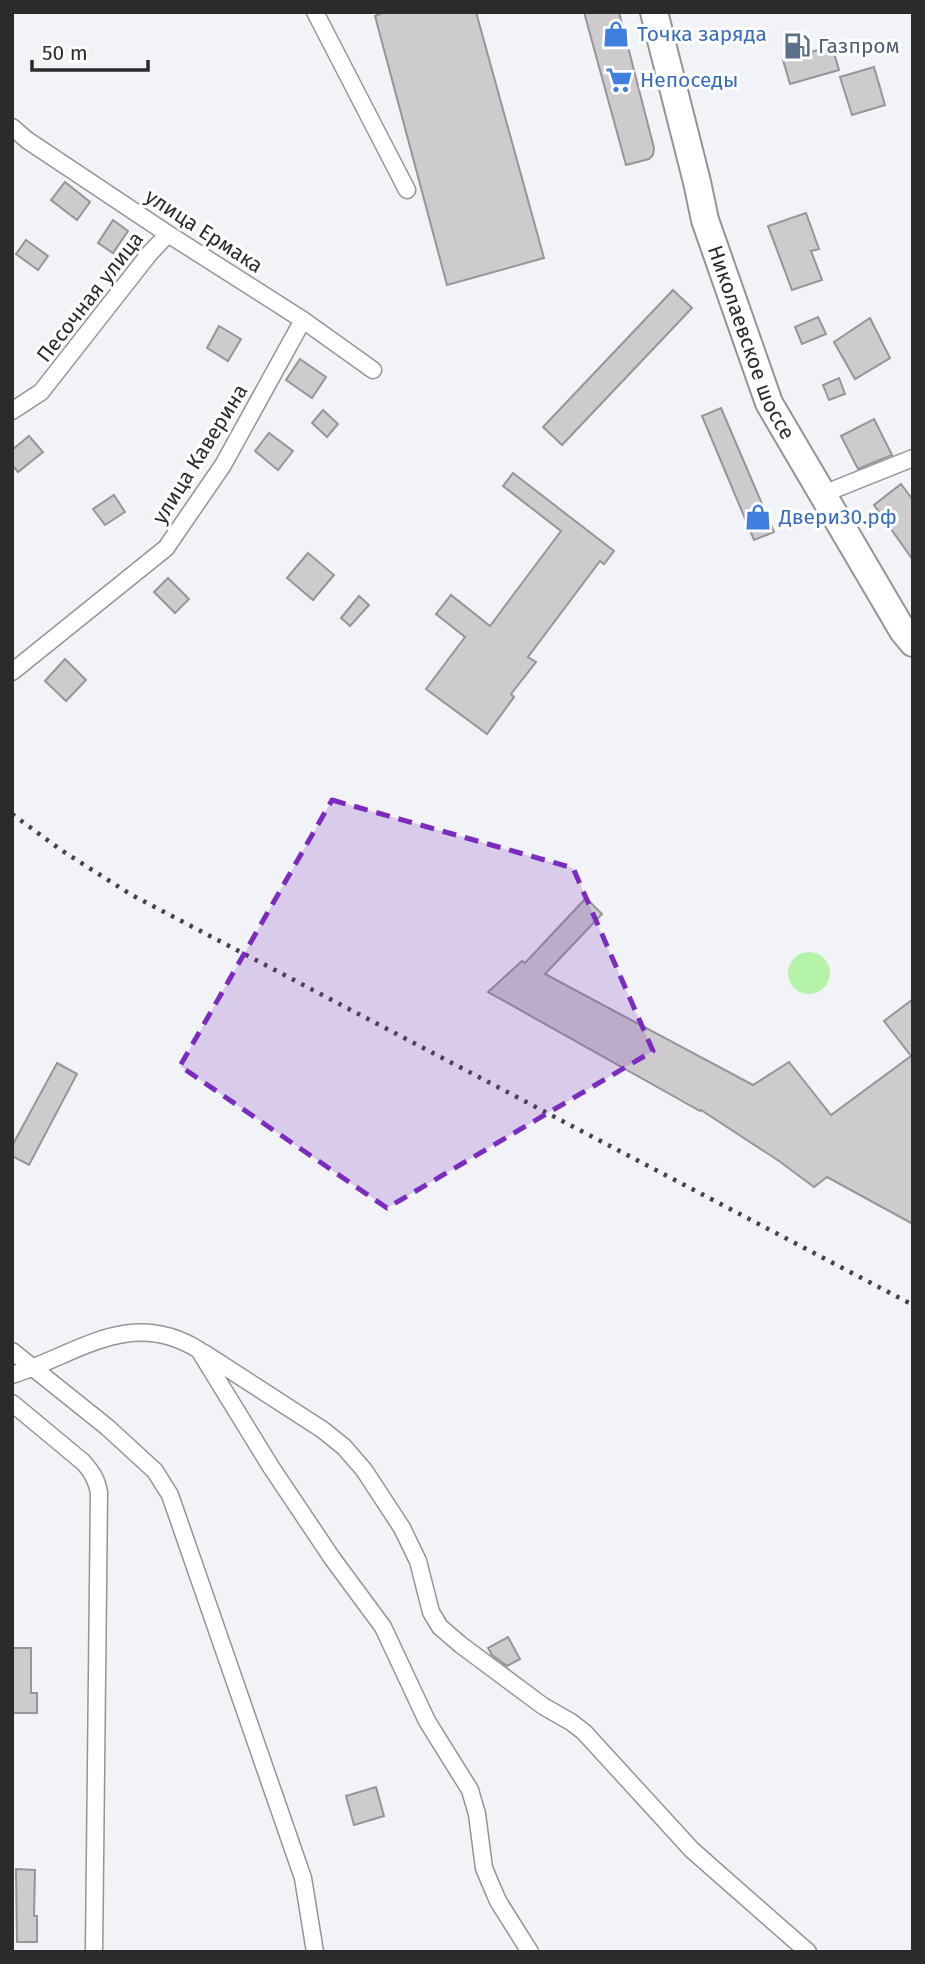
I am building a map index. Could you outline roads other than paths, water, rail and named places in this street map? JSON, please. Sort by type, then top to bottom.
[{"type":"main road","name":"Николаевское шоссе","points":[[654,12],[705,220],[769,402],[903,631],[913,643]]},
{"type":"street","points":[[315,12],[407,190]]},
{"type":"street","name":"улица Ермака","points":[[12,127],[27,140],[303,320],[373,370]]},
{"type":"street","name":"Песочная улица","points":[[12,411],[41,392],[150,253],[168,234]]},
{"type":"street","name":"улица Каверина","points":[[12,672],[166,548],[223,465],[303,320]]},
{"type":"street","points":[[823,494],[913,458]]},
{"type":"street","points":[[12,1376],[106,1336],[126,1333],[159,1334],[186,1342],[323,1430],[344,1447],[364,1470],[402,1528],[418,1561],[431,1612],[440,1627],[543,1706],[584,1732],[692,1850],[808,1952]]},
{"type":"street","points":[[198,1350],[309,1524],[383,1627],[427,1721],[470,1790],[477,1814],[484,1868],[498,1901],[530,1952]]},
{"type":"street","points":[[12,1351],[107,1427],[155,1471],[170,1495],[303,1878],[315,1952]]},
{"type":"street","points":[[12,1403],[83,1462],[91,1471],[99,1493],[94,1952]]},
{"type":"railway","points":[[12,814],[61,850],[130,894],[913,1305]]},
{"type":"place","name":"Точка заряда","points":[[616,34]]},
{"type":"place","name":"Газпром","points":[[797,46]]},
{"type":"place","name":"Непоседы","points":[[619,80]]},
{"type":"place","name":"Двери30.рф","points":[[758,517]]}]
